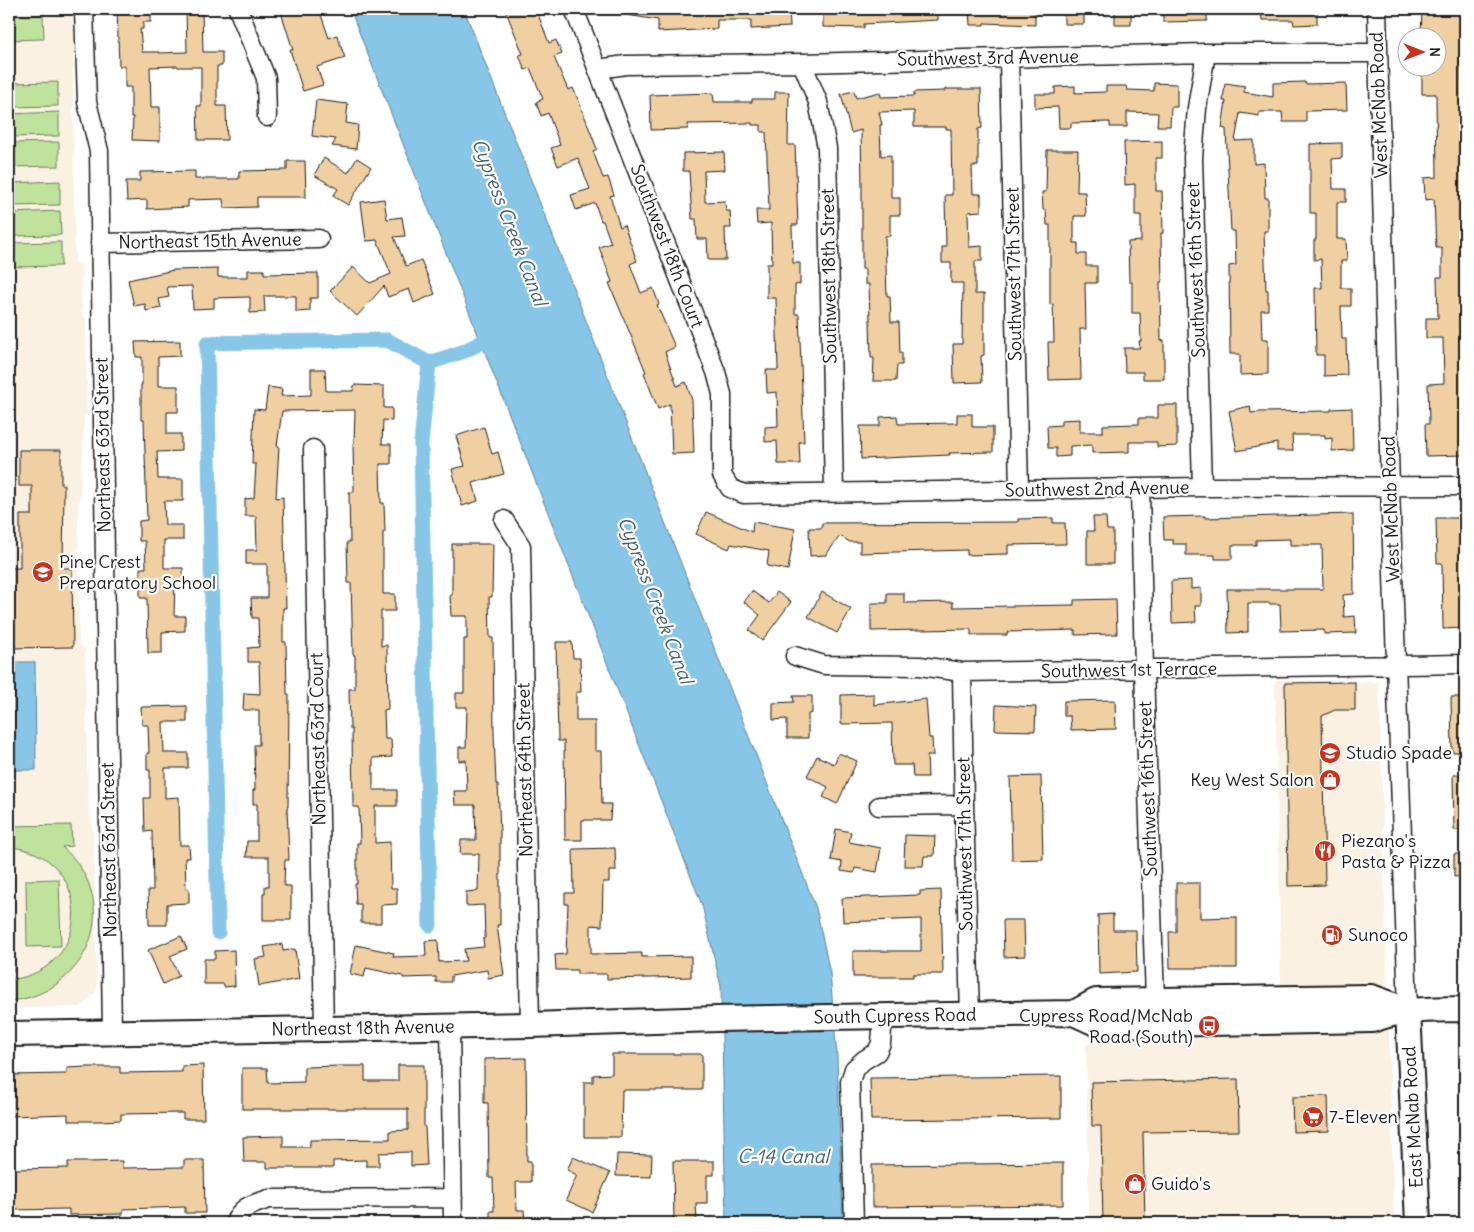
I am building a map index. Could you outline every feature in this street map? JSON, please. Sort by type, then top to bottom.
[{"type":"street","name":"Northeast 63rd Street","points":[[84,9],[88,102],[99,151],[112,1032]]},
{"type":"street","points":[[238,9],[266,78],[267,117]]},
{"type":"street","name":"Southwest 18th Court","points":[[574,9],[716,372],[722,394],[722,474],[730,488]]},
{"type":"street","name":"West McNab Road","points":[[1377,9],[1390,486],[1408,1010]]},
{"type":"street","name":"Southwest 3rd Avenue","points":[[598,69],[626,65],[802,63],[1206,53],[1378,54]]},
{"type":"street","name":"Southwest 16th Street","points":[[1202,487],[1193,158],[1197,108],[1206,53]]},
{"type":"street","name":"Southwest 17th Street","points":[[1009,58],[1019,490]]},
{"type":"street","name":"Southwest 18th Street","points":[[802,63],[818,102],[827,148],[834,493]]},
{"type":"street","name":"Northeast 15th Avenue","points":[[100,243],[320,239]]},
{"type":"street","name":"Northeast 63rd Court","points":[[312,449],[324,1029]]},
{"type":"street","name":"Southwest 2nd Avenue","points":[[730,488],[744,494],[1202,487],[1465,486]]},
{"type":"street","name":"Southwest 16th Street","points":[[1140,488],[1155,1000]]},
{"type":"street","name":"Northeast 64th Street","points":[[504,520],[522,546],[530,1025]]},
{"type":"street","name":"Southwest 1st Terrace","points":[[795,656],[824,665],[920,666],[962,672],[1465,664]]},
{"type":"street","name":"Southwest 17th Street","points":[[962,672],[970,1015]]},
{"type":"street","points":[[879,806],[964,805]]},
{"type":"street","name":"South Cypress Road","points":[[1074,1013],[1096,1001],[1371,997],[1408,1010]]},
{"type":"street","name":"South Cypress Road","points":[[717,1019],[1074,1013],[1100,1025],[1372,1020],[1408,1010],[1465,1009]]},
{"type":"street","name":"East McNab Road","points":[[1408,1010],[1418,1223]]},
{"type":"street","points":[[854,1223],[850,1082],[854,1069],[877,1052],[881,1043],[883,1016]]},
{"type":"street","name":"Northeast 18th Avenue","points":[[9,1034],[450,1027],[717,1019]]},
{"type":"street","points":[[450,1027],[453,1223]]},
{"type":"street","points":[[235,1223],[246,1206],[269,1199],[453,1198]]},
{"type":"shaded area","name":"Pine Crest Preparatory School","points":[[9,9],[72,9],[74,38],[75,264],[81,264],[82,317],[86,317],[87,416],[84,417],[83,461],[81,466],[80,499],[78,500],[79,645],[85,648],[88,805],[93,832],[97,987],[97,990],[81,1007],[9,1008]]},
{"type":"shaded area","points":[[1275,680],[1379,682],[1394,1223],[1089,1223],[1086,1044],[1282,1034]]},
{"type":"green space","points":[[43,15],[44,39],[9,40],[9,16]]},
{"type":"green space","points":[[58,82],[58,106],[9,107],[9,83]]},
{"type":"green space","points":[[59,112],[59,136],[9,137],[9,114]]},
{"type":"green space","points":[[59,142],[59,166],[9,167],[9,143]]},
{"type":"green space","points":[[60,181],[60,205],[9,206],[9,183]]},
{"type":"green space","points":[[60,211],[61,235],[9,236],[9,213]]},
{"type":"green space","points":[[61,242],[61,266],[10,267],[9,243]]},
{"type":"green space","points":[[71,825],[72,846],[62,847],[78,864],[91,889],[94,912],[92,934],[84,954],[71,972],[54,986],[33,996],[9,1001],[9,980],[38,972],[58,956],[70,935],[74,912],[69,889],[57,868],[36,854],[9,847],[9,826]]},
{"type":"green space","points":[[9,856],[12,856],[14,971],[9,971]]},
{"type":"green space","points":[[59,879],[61,946],[27,947],[26,880]]},
{"type":"water","name":"C-14 Canal","points":[[350,9],[464,9],[816,908],[830,973],[837,1056],[843,1223],[726,1223],[721,987],[702,905]]},
{"type":"water","points":[[9,662],[35,662],[36,770],[9,770]]},
{"type":"building","points":[[117,9],[151,9],[151,22],[143,22],[143,29],[140,29],[142,52],[159,53],[187,52],[186,9],[202,9],[203,52],[222,52],[222,66],[217,66],[217,106],[226,106],[227,140],[198,140],[197,106],[201,106],[201,67],[178,66],[150,67],[151,107],[160,107],[160,141],[132,140],[131,87],[125,87],[125,66],[119,66]]},
{"type":"building","points":[[280,9],[319,9],[329,38],[337,35],[345,58],[317,67],[323,85],[303,91]]},
{"type":"building","points":[[505,9],[536,9],[549,43],[556,40],[562,54],[554,57],[568,90],[573,88],[580,104],[597,149],[593,151],[603,178],[608,177],[614,195],[610,196],[620,227],[624,225],[637,261],[630,264],[641,293],[653,288],[659,304],[657,305],[675,347],[665,352],[677,386],[686,382],[692,400],[694,453],[672,454],[670,404],[658,409],[644,373],[646,372],[609,283],[612,282],[599,247],[611,243],[603,221],[601,221],[595,203],[576,210],[571,195],[590,189],[578,158],[558,166],[551,148],[560,145],[548,113],[541,116],[536,102],[543,99],[530,68],[525,70],[519,55],[523,54]]},
{"type":"building","points":[[628,9],[789,9],[790,27],[751,29],[751,20],[717,20],[717,29],[658,32],[658,20],[627,15]]},
{"type":"building","points":[[823,9],[938,9],[938,20],[864,24],[864,28],[823,27]]},
{"type":"building","points":[[969,9],[1035,9],[1035,25],[984,23],[984,25],[970,25]]},
{"type":"building","points":[[1064,9],[1084,9],[1084,24],[1064,24]]},
{"type":"building","points":[[1115,9],[1131,9],[1131,25],[1115,25]]},
{"type":"building","points":[[1163,9],[1207,9],[1207,21],[1163,22]]},
{"type":"building","points":[[1261,9],[1317,9],[1317,24],[1294,25],[1293,20],[1262,20]]},
{"type":"building","points":[[1422,9],[1460,9],[1465,218],[1465,455],[1426,456],[1425,424],[1429,424],[1428,384],[1444,383],[1443,338],[1426,338],[1426,318],[1438,318],[1437,277],[1442,277],[1442,248],[1436,248],[1434,199],[1425,200],[1424,178],[1437,177],[1436,94],[1422,94],[1422,78],[1446,78],[1446,28],[1421,28]]},
{"type":"building","points":[[1305,82],[1305,84],[1346,83],[1347,110],[1306,111],[1306,122],[1283,122],[1282,112],[1259,112],[1259,116],[1240,113],[1235,141],[1254,140],[1254,164],[1264,163],[1265,198],[1268,198],[1268,231],[1264,231],[1268,310],[1261,310],[1262,339],[1268,339],[1268,374],[1240,375],[1240,354],[1230,354],[1229,266],[1236,265],[1235,231],[1231,231],[1226,129],[1222,128],[1226,101],[1223,101],[1225,83],[1245,86],[1244,92],[1273,97],[1273,83]]},
{"type":"building","points":[[1154,83],[1177,84],[1177,107],[1171,107],[1170,126],[1157,126],[1158,113],[1127,112],[1127,127],[1110,127],[1110,122],[1071,123],[1071,128],[1059,128],[1058,107],[1035,108],[1035,94],[1055,94],[1055,87],[1075,86],[1075,93],[1106,92],[1106,86],[1126,86],[1127,90],[1154,91]]},
{"type":"building","points":[[945,89],[981,89],[982,128],[978,129],[978,166],[972,166],[973,194],[981,194],[981,211],[968,212],[969,247],[982,246],[982,261],[975,261],[975,294],[984,294],[984,355],[981,356],[982,382],[954,383],[953,344],[962,344],[963,283],[951,283],[951,263],[942,263],[942,247],[946,247],[945,195],[952,195],[951,129],[946,129],[946,127],[914,127],[914,111],[879,112],[882,125],[880,125],[881,156],[891,155],[891,198],[900,198],[900,215],[890,215],[890,236],[885,236],[887,296],[890,296],[891,322],[899,322],[902,365],[897,365],[896,381],[873,381],[874,358],[871,358],[869,284],[865,284],[865,269],[862,269],[861,130],[851,133],[841,94],[854,91],[856,98],[880,92],[881,97],[914,96],[914,92],[945,91]]},
{"type":"building","points":[[775,92],[789,92],[788,145],[795,145],[798,225],[792,225],[793,263],[800,263],[800,284],[795,285],[795,314],[799,314],[804,442],[799,442],[800,464],[778,464],[777,441],[765,442],[765,427],[778,426],[777,392],[767,393],[766,370],[778,370],[776,298],[767,298],[767,264],[772,264],[771,223],[757,224],[756,210],[769,210],[766,132],[761,132],[761,125],[752,125],[752,123],[688,124],[688,129],[651,130],[650,95],[713,93],[714,102],[752,102],[752,99],[775,99]]},
{"type":"building","points":[[316,100],[348,104],[346,123],[358,125],[356,149],[332,146],[336,139],[312,136]]},
{"type":"building","points":[[1162,141],[1162,158],[1156,158],[1156,191],[1162,191],[1162,282],[1160,282],[1161,341],[1164,340],[1164,379],[1143,379],[1143,372],[1125,372],[1124,348],[1140,348],[1139,341],[1141,341],[1140,313],[1132,313],[1132,282],[1129,282],[1128,242],[1141,241],[1141,215],[1135,215],[1135,184],[1125,185],[1124,142]]},
{"type":"building","points":[[1342,143],[1342,158],[1332,159],[1333,189],[1346,189],[1346,202],[1337,202],[1337,239],[1346,239],[1347,261],[1341,261],[1341,288],[1351,288],[1351,306],[1341,306],[1342,339],[1346,339],[1347,375],[1324,376],[1324,355],[1316,355],[1315,288],[1322,288],[1321,259],[1314,260],[1316,213],[1310,213],[1310,144]]},
{"type":"building","points":[[1047,150],[1078,150],[1077,192],[1085,192],[1086,216],[1074,216],[1074,243],[1078,243],[1078,254],[1086,254],[1086,266],[1097,266],[1097,283],[1085,283],[1086,329],[1080,329],[1081,379],[1049,380],[1048,342],[1054,342],[1053,304],[1050,305],[1050,225],[1047,225],[1046,210],[1043,210],[1042,192],[1046,192]]},
{"type":"building","points":[[724,152],[725,170],[704,171],[705,202],[725,201],[726,211],[730,211],[731,228],[725,228],[726,260],[708,260],[707,239],[697,239],[696,219],[692,219],[689,171],[683,171],[683,153]]},
{"type":"building","points":[[324,158],[348,173],[357,158],[371,167],[348,205],[333,196],[338,189],[314,175]]},
{"type":"building","points":[[287,161],[305,161],[306,197],[257,197],[257,207],[224,208],[223,199],[188,200],[188,207],[147,209],[147,200],[127,201],[126,181],[140,181],[140,172],[195,171],[195,179],[239,179],[239,171],[287,170]]},
{"type":"building","points":[[384,199],[387,219],[402,217],[405,236],[394,237],[406,266],[421,260],[435,294],[414,303],[409,289],[388,297],[384,286],[357,316],[330,291],[353,267],[370,283],[391,274],[377,240],[366,241],[361,202]]},
{"type":"building","points":[[218,269],[218,277],[248,277],[248,270],[264,270],[264,274],[318,273],[318,298],[310,298],[310,311],[296,312],[296,296],[264,296],[265,312],[250,313],[250,297],[214,298],[214,308],[193,309],[192,286],[167,287],[169,297],[159,299],[161,308],[146,311],[145,304],[134,306],[128,280],[174,270]]},
{"type":"building","points":[[180,341],[180,356],[158,357],[158,386],[178,386],[178,412],[167,412],[167,434],[181,434],[181,451],[157,452],[158,479],[183,479],[183,501],[164,501],[165,525],[183,525],[183,540],[164,540],[164,568],[183,568],[183,581],[175,581],[174,616],[185,616],[185,631],[162,632],[162,653],[148,653],[147,598],[140,598],[140,568],[146,568],[145,541],[139,541],[139,521],[147,520],[144,420],[141,420],[142,357],[136,357],[135,342]]},
{"type":"building","points":[[311,369],[325,369],[326,391],[353,391],[354,385],[384,386],[384,408],[392,408],[392,421],[383,420],[382,444],[391,444],[391,464],[380,464],[381,503],[384,503],[385,532],[383,532],[383,594],[395,594],[395,611],[381,611],[381,646],[387,645],[388,709],[384,710],[385,739],[391,739],[392,757],[373,758],[373,790],[397,790],[397,806],[375,806],[375,843],[390,842],[391,888],[397,888],[397,904],[381,905],[381,923],[361,923],[361,904],[356,904],[357,843],[360,843],[359,807],[353,807],[352,729],[350,729],[349,689],[355,689],[355,655],[353,655],[351,583],[348,583],[347,542],[350,542],[349,492],[354,492],[353,444],[355,410],[282,411],[277,446],[279,446],[276,498],[283,497],[286,608],[283,608],[283,642],[286,642],[287,694],[289,694],[287,807],[289,860],[285,860],[284,886],[291,886],[291,920],[263,920],[263,893],[265,893],[265,886],[269,886],[269,857],[246,857],[247,841],[257,841],[257,804],[253,804],[253,790],[255,790],[254,745],[259,745],[259,710],[243,710],[244,693],[260,694],[259,662],[248,662],[248,648],[259,647],[258,618],[252,618],[251,598],[267,598],[267,564],[246,564],[246,550],[257,550],[256,516],[245,516],[245,499],[254,498],[256,464],[252,464],[254,409],[265,410],[268,387],[282,389],[281,396],[311,395]]},
{"type":"building","points":[[1158,405],[1177,405],[1177,446],[1157,447],[1157,442],[1129,442],[1129,452],[1092,453],[1092,445],[1070,446],[1070,456],[1056,457],[1056,448],[1048,448],[1047,426],[1061,425],[1061,420],[1080,419],[1080,432],[1103,432],[1103,425],[1139,424],[1139,418],[1158,418]]},
{"type":"building","points":[[1250,406],[1251,413],[1331,411],[1331,409],[1352,408],[1353,450],[1332,451],[1332,438],[1325,439],[1325,435],[1292,435],[1293,451],[1277,451],[1277,443],[1237,451],[1229,411]]},
{"type":"building","points":[[957,414],[972,414],[972,427],[993,427],[993,452],[861,459],[860,426],[880,426],[880,417],[897,416],[898,424],[957,423]]},
{"type":"building","points":[[484,427],[492,454],[498,452],[504,474],[473,483],[478,501],[462,506],[452,469],[465,466],[456,436]]},
{"type":"building","points":[[19,450],[61,450],[61,485],[64,485],[63,568],[72,568],[73,647],[9,648],[9,568],[20,568],[20,515],[32,515],[32,486],[19,486]]},
{"type":"building","points":[[706,512],[752,532],[753,522],[795,529],[788,570],[767,566],[769,551],[731,544],[729,549],[696,534]]},
{"type":"building","points":[[1353,514],[1354,594],[1343,595],[1344,617],[1355,616],[1356,633],[1324,634],[1324,630],[1281,631],[1280,604],[1248,603],[1248,632],[1228,633],[1227,589],[1323,589],[1322,545],[1290,545],[1290,539],[1256,540],[1256,545],[1232,545],[1232,559],[1215,559],[1215,555],[1186,555],[1186,544],[1173,544],[1173,540],[1164,540],[1163,517],[1205,516],[1205,518]]},
{"type":"building","points":[[1093,517],[1106,517],[1107,530],[1113,530],[1113,564],[1087,564],[1087,531],[1094,531]]},
{"type":"building","points":[[1053,518],[1053,523],[1065,523],[1066,544],[1008,545],[1008,554],[967,555],[967,550],[860,553],[860,542],[850,542],[840,536],[826,555],[810,556],[809,528],[822,528],[822,523],[1018,522],[1018,519]]},
{"type":"building","points":[[1436,518],[1463,518],[1464,628],[1443,629],[1442,563],[1437,563]]},
{"type":"building","points":[[452,544],[493,544],[492,597],[489,597],[490,638],[493,638],[494,735],[500,833],[500,925],[497,925],[504,975],[488,978],[487,970],[451,976],[451,982],[436,982],[436,977],[403,978],[403,976],[366,968],[364,977],[350,974],[356,945],[394,953],[393,957],[426,956],[425,941],[438,940],[439,962],[466,961],[464,949],[484,947],[484,905],[466,906],[466,892],[478,891],[479,854],[460,854],[461,840],[476,840],[475,805],[455,805],[454,791],[467,791],[466,760],[459,761],[459,747],[466,747],[467,707],[456,707],[456,693],[464,693],[464,639],[467,639],[467,616],[451,616]]},
{"type":"building","points":[[1191,580],[1191,589],[1201,588],[1201,606],[1195,606],[1196,622],[1172,623],[1171,581]]},
{"type":"building","points":[[752,591],[769,603],[777,592],[791,602],[762,641],[749,630],[760,615],[744,602]]},
{"type":"building","points":[[822,592],[851,609],[837,633],[808,617]]},
{"type":"building","points":[[887,593],[904,593],[904,603],[953,602],[953,607],[1074,605],[1074,600],[1116,599],[1117,634],[1075,635],[1075,630],[1007,632],[1007,635],[971,635],[971,629],[871,631],[871,603],[887,603]]},
{"type":"building","points":[[556,642],[572,642],[573,658],[580,658],[581,692],[576,692],[576,721],[595,721],[595,751],[601,751],[602,804],[611,804],[610,820],[582,820],[582,840],[565,840],[564,741],[558,741]]},
{"type":"building","points":[[1355,682],[1355,710],[1335,710],[1322,716],[1325,885],[1288,886],[1285,683]]},
{"type":"building","points":[[874,694],[874,705],[926,699],[929,738],[932,738],[933,756],[927,756],[928,777],[913,777],[912,765],[893,765],[892,723],[841,724],[841,695]]},
{"type":"building","points":[[793,696],[812,696],[812,713],[808,714],[808,738],[787,738],[787,719],[773,720],[773,703],[794,702]]},
{"type":"building","points":[[1451,697],[1465,697],[1465,752],[1452,752]]},
{"type":"building","points":[[1115,700],[1116,729],[1071,730],[1070,716],[1064,716],[1064,701]]},
{"type":"building","points":[[996,705],[1036,707],[1035,731],[995,730]]},
{"type":"building","points":[[187,706],[187,722],[163,722],[164,753],[188,753],[188,768],[165,768],[165,798],[179,797],[180,845],[189,845],[190,858],[185,858],[186,889],[189,889],[189,903],[167,904],[167,925],[149,925],[148,890],[153,890],[152,831],[145,832],[144,798],[150,798],[150,770],[147,770],[147,753],[149,753],[148,725],[142,725],[141,707]]},
{"type":"building","points":[[839,753],[857,761],[837,804],[823,797],[828,787],[807,776],[817,756],[834,764]]},
{"type":"building","points":[[1453,775],[1465,775],[1465,830],[1454,830]]},
{"type":"building","points":[[1041,776],[1043,859],[1012,860],[1010,777]]},
{"type":"building","points":[[836,829],[851,832],[849,842],[881,848],[877,872],[855,868],[854,873],[841,871],[842,862],[831,860]]},
{"type":"building","points":[[905,835],[935,836],[934,856],[924,856],[923,866],[904,866]]},
{"type":"building","points":[[615,848],[616,871],[609,871],[609,882],[603,882],[602,926],[591,925],[591,954],[642,953],[642,957],[691,956],[691,977],[607,979],[607,974],[577,974],[577,970],[556,970],[555,955],[566,954],[568,904],[565,904],[565,893],[574,893],[573,849]]},
{"type":"building","points":[[1454,854],[1465,854],[1465,876],[1454,877]]},
{"type":"building","points":[[1176,883],[1200,883],[1200,918],[1237,917],[1237,968],[1170,968],[1169,932],[1176,932]]},
{"type":"building","points":[[941,890],[943,974],[913,974],[913,977],[853,977],[853,951],[921,951],[921,919],[843,922],[842,898],[920,895],[920,891]]},
{"type":"building","points":[[1113,914],[1113,930],[1136,930],[1137,972],[1099,974],[1098,915]]},
{"type":"building","points":[[1003,920],[1024,920],[1025,956],[1004,957]]},
{"type":"building","points":[[181,936],[187,949],[170,956],[179,976],[163,984],[148,950]]},
{"type":"building","points":[[282,944],[283,951],[295,949],[299,979],[259,986],[255,959],[266,957],[264,947]]},
{"type":"building","points":[[234,950],[235,986],[224,987],[224,984],[204,984],[204,959],[215,959],[215,951]]},
{"type":"building","points":[[612,1054],[702,1054],[702,1090],[622,1090],[621,1137],[584,1137],[584,1082],[593,1082],[593,1075],[612,1074]]},
{"type":"building","points":[[526,1058],[527,1161],[531,1161],[531,1182],[516,1182],[517,1210],[524,1210],[525,1223],[490,1223],[490,1211],[494,1211],[493,1178],[489,1178],[488,1103],[484,1103],[484,1059]]},
{"type":"building","points":[[203,1065],[204,1119],[183,1119],[183,1113],[121,1114],[121,1120],[101,1121],[68,1121],[68,1114],[9,1116],[9,1075],[67,1074],[67,1068],[87,1067],[120,1067],[120,1073],[182,1072],[182,1066]]},
{"type":"building","points":[[398,1065],[424,1065],[424,1127],[427,1165],[411,1166],[411,1152],[379,1153],[379,1166],[366,1166],[366,1160],[333,1161],[333,1168],[267,1168],[267,1162],[244,1162],[243,1137],[283,1136],[283,1147],[310,1147],[310,1140],[390,1139],[390,1131],[408,1130],[408,1109],[242,1109],[242,1068],[267,1068],[268,1083],[304,1082],[304,1067],[340,1066],[365,1066],[365,1081],[398,1081]]},
{"type":"building","points":[[1061,1076],[1061,1118],[871,1120],[870,1078]]},
{"type":"building","points":[[1238,1079],[1239,1131],[1143,1132],[1145,1223],[1103,1223],[1101,1126],[1092,1126],[1091,1082]]},
{"type":"building","points":[[1328,1096],[1329,1131],[1293,1132],[1292,1097]]},
{"type":"building","points":[[617,1154],[652,1155],[651,1177],[616,1176]]},
{"type":"building","points":[[573,1157],[610,1173],[592,1212],[566,1200],[577,1175],[567,1170]]},
{"type":"building","points":[[184,1160],[204,1160],[205,1213],[185,1213],[185,1207],[123,1209],[123,1214],[69,1215],[69,1209],[9,1210],[9,1169],[68,1168],[68,1162],[122,1161],[122,1168],[184,1167]]},
{"type":"building","points":[[673,1161],[714,1161],[714,1175],[707,1175],[707,1203],[696,1203],[697,1223],[674,1223]]},
{"type":"building","points":[[1063,1163],[1063,1205],[872,1207],[872,1165]]},
{"type":"waterway","points":[[218,932],[207,343],[387,340],[429,363],[462,352],[499,334]]},
{"type":"waterway","points":[[429,363],[421,444],[430,925]]},
{"type":"place","name":"Pine Crest Preparatory School","points":[[43,572]]},
{"type":"place","name":"Studio Spade","points":[[1330,753]]},
{"type":"place","name":"Key West Salon","points":[[1330,780]]},
{"type":"place","name":"Piezano's Pasta & Pizza","points":[[1325,851]]},
{"type":"place","name":"Sunoco","points":[[1332,935]]},
{"type":"place","name":"Cypress Road/McNab Road (South)","points":[[1209,1026]]},
{"type":"place","name":"7-Eleven","points":[[1313,1117]]},
{"type":"place","name":"Guido's","points":[[1135,1184]]},
{"type":"water label","name":"Cypress Creek Canal","points":[[510,222]]},
{"type":"water label","name":"Cypress Creek Canal","points":[[656,600]]}]
